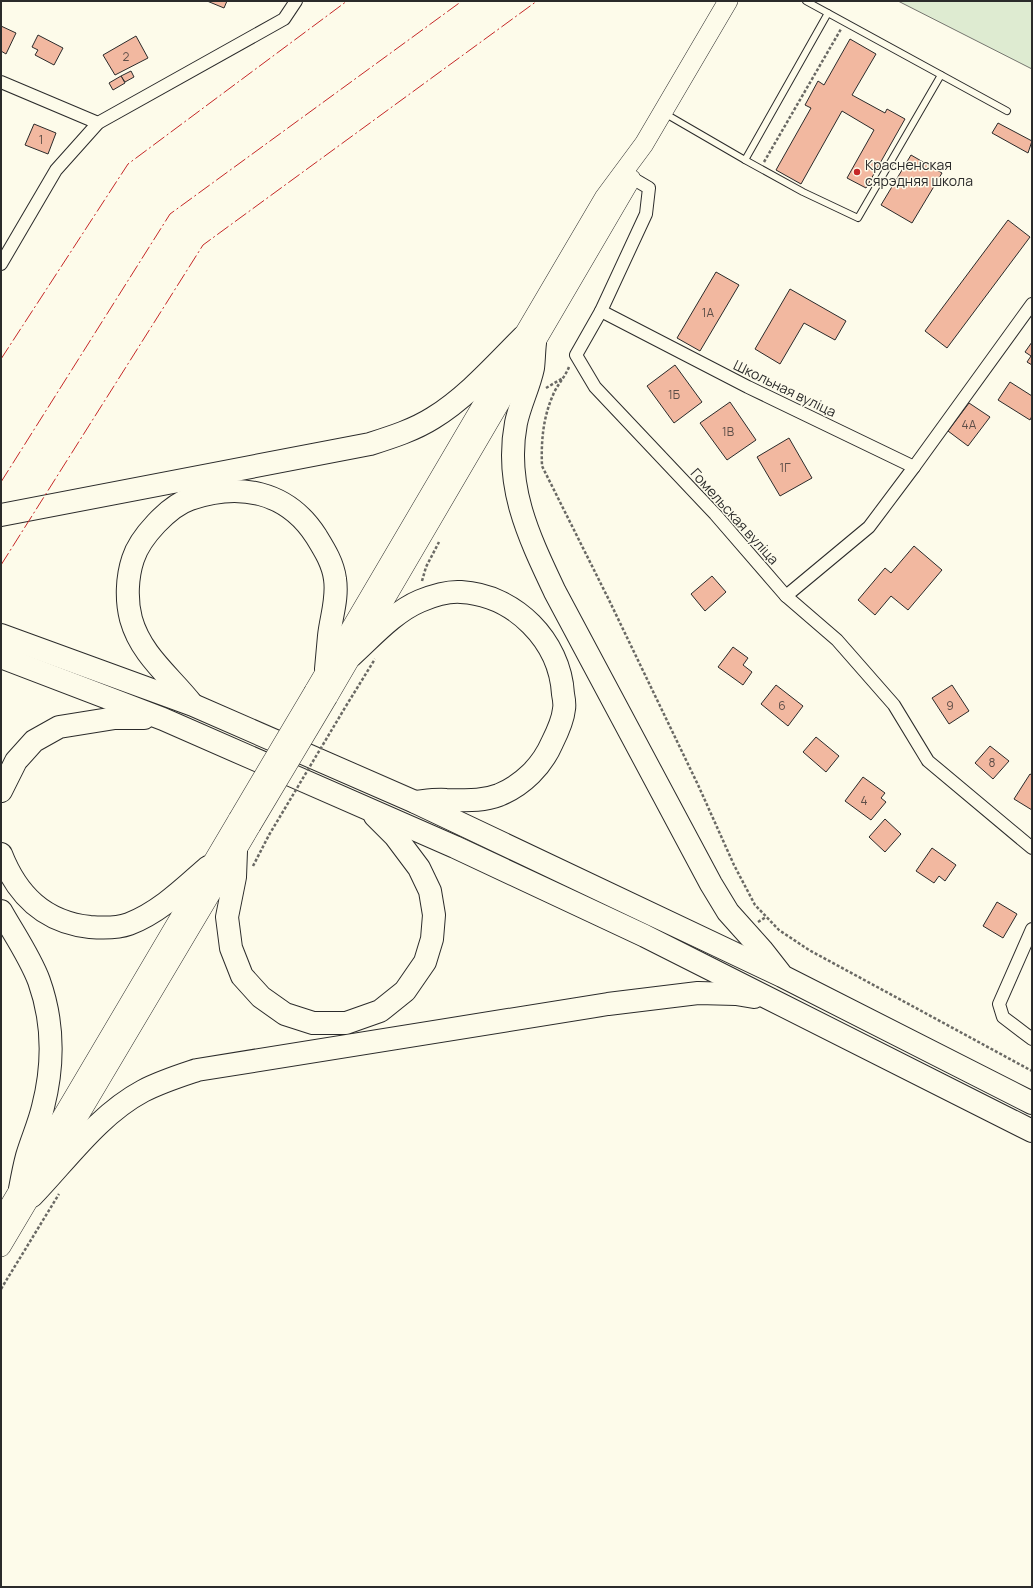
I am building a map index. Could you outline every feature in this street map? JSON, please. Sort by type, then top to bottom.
[{"type":"highway","points":[[1,515],[370,444],[404,433],[434,417],[462,396],[529,340]]},
{"type":"highway","points":[[529,340],[533,367],[520,403],[516,425],[513,460],[515,490],[531,542],[555,592],[711,884],[728,912],[762,950],[782,976]]},
{"type":"highway","points":[[192,705],[179,688],[158,667],[144,648],[131,618],[127,588],[134,558],[148,534],[166,514],[189,499],[221,491],[255,492],[286,505],[309,526],[328,554],[336,579],[335,606],[329,635],[326,670]]},
{"type":"highway","points":[[351,656],[400,614],[418,602],[444,593],[460,592],[480,595],[507,605],[530,622],[553,652],[562,680],[564,709],[557,732],[546,757],[527,778],[499,795],[472,802],[445,800],[415,802]]},
{"type":"highway","points":[[1,635],[192,705],[415,802],[782,976],[1032,1103]]},
{"type":"highway","points":[[1,657],[163,719],[367,808],[645,936],[1032,1131]]},
{"type":"highway","points":[[1,791],[16,761],[34,742],[59,727],[115,718],[163,719]]},
{"type":"highway","points":[[236,852],[234,877],[227,917],[231,948],[242,976],[260,997],[285,1014],[313,1023],[346,1023],[380,1011],[405,991],[425,962],[432,939],[434,915],[430,892],[419,868],[395,836],[367,808]]},
{"type":"highway","points":[[1,854],[6,868],[21,891],[37,907],[55,918],[76,926],[101,928],[128,924],[158,909],[208,867]]},
{"type":"highway","points":[[1,911],[38,981],[49,1022],[52,1043],[52,1063],[43,1108],[27,1156],[26,1193]]},
{"type":"highway","points":[[26,1193],[97,1126],[142,1091],[170,1079],[197,1070],[608,1004],[690,994],[736,994],[769,999]]},
{"type":"main road","points":[[1,1247],[26,1193],[208,867],[244,823],[321,694],[351,656],[529,340],[604,198],[644,144],[728,1]]},
{"type":"main road","points":[[321,694],[326,670],[529,340],[632,178],[644,144]]},
{"type":"main road","points":[[1,1220],[26,1193],[236,852],[244,823]]},
{"type":"street","points":[[1,264],[56,170],[98,123],[284,19],[296,1]]},
{"type":"street","points":[[1,82],[98,123]]},
{"type":"street","points":[[576,354],[601,311],[646,214],[648,188],[632,178]]},
{"type":"street","points":[[786,596],[869,527],[1032,304]]},
{"type":"street","name":"Школьная вуліца","points":[[601,311],[748,387],[914,467]]},
{"type":"street","name":"Гомельская вуліца","points":[[576,354],[595,387],[715,514],[786,596],[837,640],[894,705],[928,761],[1032,848]]},
{"type":"street","points":[[1032,929],[999,1004],[1003,1017],[1032,1039]]},
{"type":"lane","points":[[806,1],[1007,111]]},
{"type":"lane","points":[[745,160],[828,13]]},
{"type":"lane","points":[[663,113],[760,169],[803,192],[858,218],[941,75]]},
{"type":"path","points":[[760,169],[845,22]]},
{"type":"path","points":[[576,354],[554,393],[545,418],[541,444],[542,466],[610,600],[734,865],[755,905],[779,930],[809,950],[1032,1071]]},
{"type":"path","points":[[252,868],[269,835],[378,655]]},
{"type":"path","points":[[1,1289],[62,1189]]},
{"type":"green space","points":[[898,1],[1032,1],[1032,69]]},
{"type":"building","points":[[207,1],[227,1],[224,8]]},
{"type":"building","points":[[1,26],[16,33],[6,54],[1,51]]},
{"type":"building","points":[[38,35],[63,48],[54,65],[35,55],[38,50],[32,47]]},
{"type":"building","points":[[136,36],[148,58],[115,75],[103,55]]},
{"type":"building","points":[[850,39],[876,54],[852,95],[885,113],[887,109],[905,119],[866,188],[847,178],[874,130],[842,111],[801,184],[776,170],[811,108],[805,105],[818,81],[824,85]]},
{"type":"building","points":[[131,71],[134,77],[125,82],[121,76]]},
{"type":"building","points":[[121,76],[125,83],[113,90],[109,83]]},
{"type":"building","points":[[998,123],[1032,141],[1028,153],[992,133]]},
{"type":"building","points":[[34,124],[56,133],[48,154],[25,145]]},
{"type":"building","points":[[911,155],[942,173],[912,223],[881,205]]},
{"type":"building","points":[[1008,220],[1030,237],[947,348],[925,331]]},
{"type":"building","points":[[716,272],[739,285],[700,351],[677,338]]},
{"type":"building","points":[[790,289],[846,321],[835,340],[804,323],[780,364],[755,349]]},
{"type":"building","points":[[1032,342],[1032,365],[1027,362],[1031,356],[1025,352]]},
{"type":"building","points":[[675,365],[702,402],[674,423],[647,386]]},
{"type":"building","points":[[1010,382],[1032,396],[1032,416],[1030,420],[998,400]]},
{"type":"building","points":[[730,402],[756,440],[727,460],[700,423]]},
{"type":"building","points":[[969,403],[990,417],[968,446],[948,431]]},
{"type":"building","points":[[789,438],[812,478],[780,496],[757,457]]},
{"type":"building","points":[[914,546],[942,570],[908,610],[891,596],[875,615],[858,600],[885,568],[891,573]]},
{"type":"building","points":[[712,576],[726,592],[705,611],[691,594]]},
{"type":"building","points":[[733,647],[748,658],[743,665],[752,672],[743,685],[718,667]]},
{"type":"building","points":[[776,685],[803,706],[788,726],[761,704]]},
{"type":"building","points":[[952,685],[969,711],[949,724],[932,698]]},
{"type":"building","points":[[816,737],[839,756],[826,772],[803,752]]},
{"type":"building","points":[[990,746],[1009,761],[993,779],[975,763]]},
{"type":"building","points":[[1030,774],[1032,775],[1032,810],[1014,799]]},
{"type":"building","points":[[863,777],[885,793],[881,798],[886,802],[871,820],[845,801]]},
{"type":"building","points":[[885,819],[901,834],[885,852],[869,837]]},
{"type":"building","points":[[932,848],[956,865],[945,881],[939,876],[934,883],[916,871]]},
{"type":"building","points":[[997,902],[1017,914],[1003,938],[983,926]]},
{"type":"power","points":[[1,359],[128,164],[347,1]]},
{"type":"power","points":[[1,482],[170,214],[462,1]]},
{"type":"power","points":[[1,565],[203,245],[537,1]]},
{"type":"place","name":"Красненская сярэдняя школа","points":[[857,172]]}]
